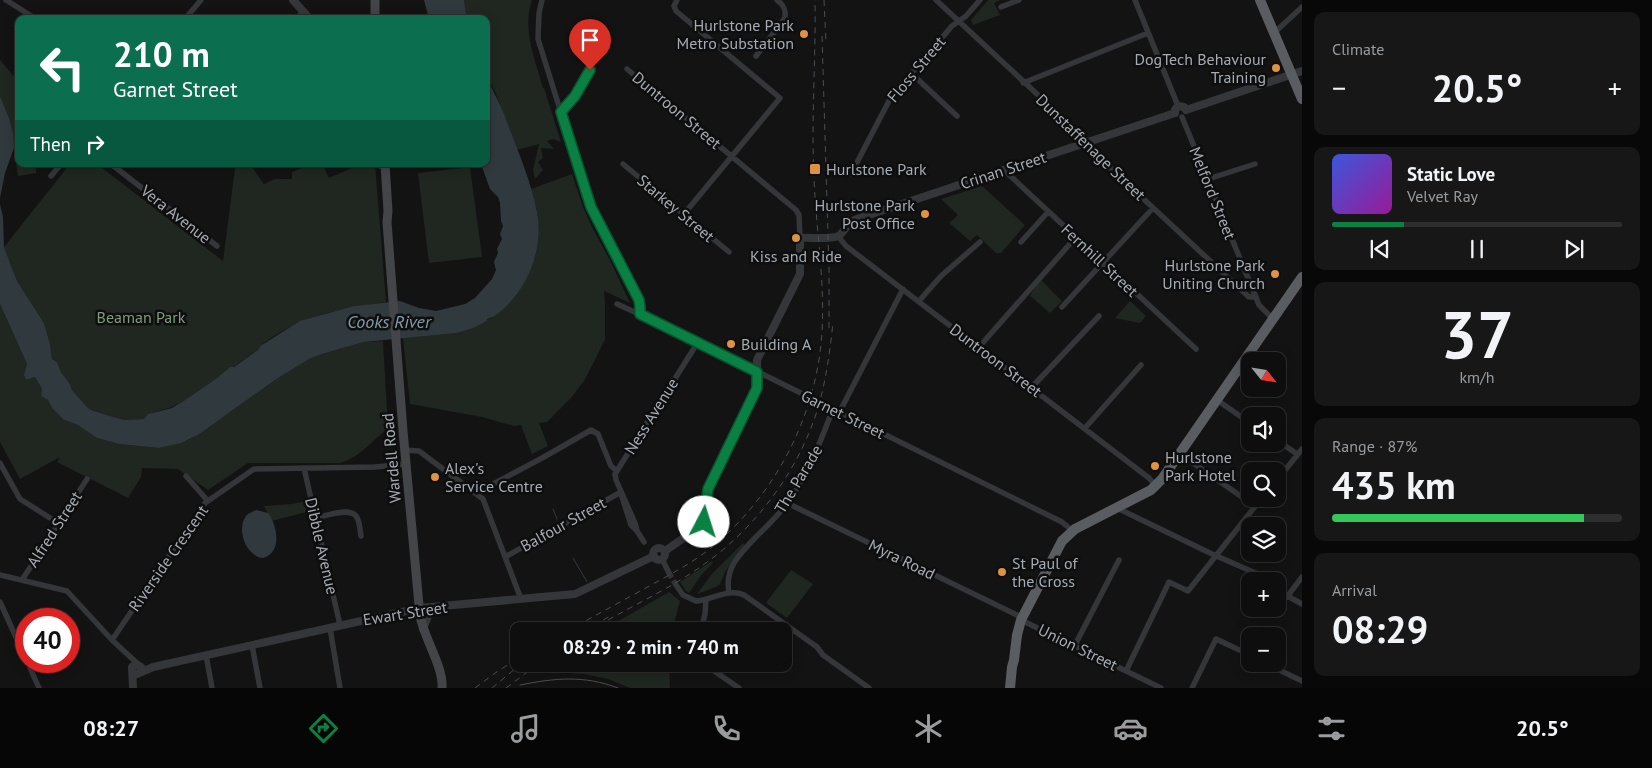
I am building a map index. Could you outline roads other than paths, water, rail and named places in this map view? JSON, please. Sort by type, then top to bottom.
[{"type":"highway","points":[[1260,0],[1302,100]]},
{"type":"highway","points":[[1019,618],[1067,535],[1075,529],[1151,490],[1165,476],[1302,277]]},
{"type":"highway","points":[[1010,688],[1019,618],[1059,536],[1068,527],[1148,486],[1155,485]]},
{"type":"main road","points":[[375,0],[375,15]]},
{"type":"main road","name":"Wardell Road","points":[[384,167],[392,299],[420,608],[423,629],[442,678],[442,688]]},
{"type":"street","points":[[6,0],[30,15]]},
{"type":"street","points":[[188,15],[201,0]]},
{"type":"street","points":[[293,0],[307,15]]},
{"type":"street","points":[[542,0],[539,12],[538,40],[589,201],[639,300],[640,314]]},
{"type":"street","points":[[756,56],[785,18],[784,7],[777,0]]},
{"type":"street","name":"Dunstaffenage Street","points":[[936,0],[1080,134],[1092,151],[1236,285],[1249,297],[1255,295]]},
{"type":"street","name":"Floss Street","points":[[851,174],[891,96],[958,21],[966,16],[980,0]]},
{"type":"street","points":[[1001,7],[1019,0]]},
{"type":"street","name":"Melford Street","points":[[1135,0],[1255,295],[1261,308],[1273,319]]},
{"type":"street","points":[[676,3],[676,11],[780,98],[684,214]]},
{"type":"street","points":[[1274,33],[1302,7]]},
{"type":"street","points":[[300,15],[304,11]]},
{"type":"street","points":[[1024,83],[1148,33]]},
{"type":"street","points":[[561,112],[575,96],[598,56],[608,47]]},
{"type":"street","name":"Duntroon Street","points":[[627,69],[798,211],[800,238]]},
{"type":"street","name":"Crinan Street","points":[[836,236],[853,220],[1302,71]]},
{"type":"street","points":[[911,73],[956,116]]},
{"type":"street","name":"Starkey Street","points":[[623,164],[729,252]]},
{"type":"street","points":[[1208,179],[1255,164]]},
{"type":"street","points":[[51,176],[58,167]]},
{"type":"street","name":"Vera Avenue","points":[[115,167],[216,246]]},
{"type":"street","name":"Fernhill Street","points":[[1004,170],[1196,349]]},
{"type":"street","points":[[1062,307],[1153,208]]},
{"type":"street","points":[[1020,242],[1048,212]]},
{"type":"street","points":[[757,372],[757,360],[800,272],[800,238],[836,236]]},
{"type":"street","name":"Duntroon Street","points":[[836,236],[846,246],[1150,478],[1155,485]]},
{"type":"street","points":[[979,347],[1076,237]]},
{"type":"street","points":[[918,301],[941,276],[980,242]]},
{"type":"street","points":[[1236,285],[1244,284],[1248,277]]},
{"type":"street","name":"The Parade","points":[[729,593],[727,579],[733,564],[787,503],[812,464],[836,411],[903,289]]},
{"type":"street","name":"Garnet Street","points":[[617,304],[698,342],[1062,522],[1068,527]]},
{"type":"street","points":[[1032,387],[1099,316]]},
{"type":"street","name":"Ness Avenue","points":[[644,542],[637,531],[630,509],[615,478],[617,471],[698,342]]},
{"type":"street","points":[[1085,428],[1141,365]]},
{"type":"street","name":"Ewart Street","points":[[137,669],[420,608],[575,594],[660,555],[704,522],[708,489],[757,388],[757,372]]},
{"type":"street","points":[[1217,400],[1241,417]]},
{"type":"street","points":[[476,493],[591,430],[598,434],[611,466],[617,471]]},
{"type":"street","points":[[1286,446],[1297,454]]},
{"type":"street","points":[[1286,468],[1302,449]]},
{"type":"street","points":[[405,450],[419,451],[483,498],[521,599]]},
{"type":"street","points":[[1180,454],[1241,496]]},
{"type":"street","points":[[0,463],[20,499],[58,523]]},
{"type":"street","name":"Riverside Crescent","points":[[112,640],[207,500],[254,469],[375,468],[407,464]]},
{"type":"street","name":"Dibble Avenue","points":[[304,468],[340,625]]},
{"type":"street","points":[[186,476],[207,500]]},
{"type":"street","name":"Alfred Street","points":[[22,580],[87,479]]},
{"type":"street","name":"Balfour Street","points":[[505,556],[621,492]]},
{"type":"street","name":"Myra Road","points":[[787,503],[1019,618]]},
{"type":"street","points":[[1126,671],[1169,582],[1188,591],[1254,507]]},
{"type":"street","points":[[1117,508],[1251,572]]},
{"type":"street","points":[[316,518],[344,511],[353,513],[357,518],[361,536]]},
{"type":"street","points":[[660,555],[669,572]]},
{"type":"street","points":[[1074,645],[1119,560]]},
{"type":"street","points":[[0,575],[67,591],[125,653],[137,669],[133,685]]},
{"type":"street","points":[[1302,577],[1287,597],[1302,604]]},
{"type":"street","points":[[676,585],[683,595],[694,601],[706,600],[729,593],[739,592],[744,594],[817,647],[823,655],[869,688]]},
{"type":"street","points":[[703,622],[706,600]]},
{"type":"street","points":[[0,602],[15,634]]},
{"type":"street","points":[[423,629],[428,616],[440,606]]},
{"type":"street","name":"Union Street","points":[[1019,618],[1161,688]]},
{"type":"street","points":[[330,628],[340,688]]},
{"type":"street","points":[[1192,688],[1216,639],[1241,651]]},
{"type":"street","points":[[252,645],[260,688]]},
{"type":"street","points":[[206,654],[212,688]]},
{"type":"street","points":[[716,672],[739,688]]},
{"type":"street","points":[[1283,672],[1302,681]]},
{"type":"street","points":[[33,673],[39,688]]},
{"type":"water","points":[[424,0],[464,0],[466,15],[428,15]]},
{"type":"water","name":"Cooks River","points":[[490,83],[527,175],[539,227],[538,241],[531,270],[516,295],[494,317],[489,318],[476,327],[457,333],[364,342],[309,359],[275,380],[198,435],[181,443],[159,448],[119,444],[97,438],[76,424],[64,420],[52,408],[48,400],[41,396],[42,389],[35,377],[26,380],[24,375],[27,364],[0,304],[0,204],[3,217],[4,247],[17,281],[44,323],[52,359],[57,362],[72,390],[88,408],[94,411],[124,420],[144,419],[148,414],[172,408],[182,402],[230,367],[234,367],[259,349],[260,346],[300,321],[354,306],[400,301],[419,308],[436,311],[465,304],[475,298],[492,279],[496,270],[494,262],[498,253],[497,249],[502,239],[500,234],[503,226],[500,203],[498,197],[490,189],[482,167],[490,167]]},
{"type":"water","points":[[0,96],[9,118],[14,148],[5,173],[0,198]]},
{"type":"water","points":[[256,510],[268,513],[276,532],[276,545],[273,551],[263,558],[252,553],[244,542],[243,522],[249,513]]},
{"type":"waterway","points":[[553,509],[557,519]]},
{"type":"waterway","points":[[573,558],[587,582]]},
{"type":"tunnel","points":[[669,573],[676,585]]},
{"type":"tram line","points":[[520,685],[557,679],[581,679],[618,688]]},
{"type":"railway","points":[[583,622],[682,568],[717,543],[739,522],[776,474],[791,448],[803,420],[819,362],[823,313],[813,156],[815,0]]},
{"type":"railway","points":[[824,0],[826,42]]},
{"type":"railway","points":[[822,36],[829,328]]},
{"type":"railway","points":[[608,620],[669,587],[703,565],[741,534],[773,496],[799,453],[810,431],[818,408],[827,366],[833,322]]},
{"type":"railway","points":[[600,622],[612,615]]},
{"type":"railway","points":[[475,688],[510,664]]},
{"type":"railway","points":[[492,688],[511,672]]},
{"type":"railway","points":[[506,688],[527,672]]},
{"type":"place","name":"Hurlstone Park Metro Substation","points":[[804,34]]},
{"type":"place","name":"DogTech Behaviour Training","points":[[1276,68]]},
{"type":"place","name":"Hurlstone Park","points":[[815,169]]},
{"type":"place","name":"Hurlstone Park Post Office","points":[[925,214]]},
{"type":"place","name":"Kiss and Ride","points":[[796,238]]},
{"type":"place","name":"Hurlstone Park Uniting Church","points":[[1275,274]]},
{"type":"place","name":"Building A","points":[[731,344]]},
{"type":"place","name":"Hurlstone Park Hotel","points":[[1155,466]]},
{"type":"place","name":"Alex's Service Centre","points":[[435,477]]},
{"type":"place","name":"St Paul of the Cross","points":[[1002,572]]},
{"type":"park label","name":"Beaman Park","points":[[141,317]]}]
